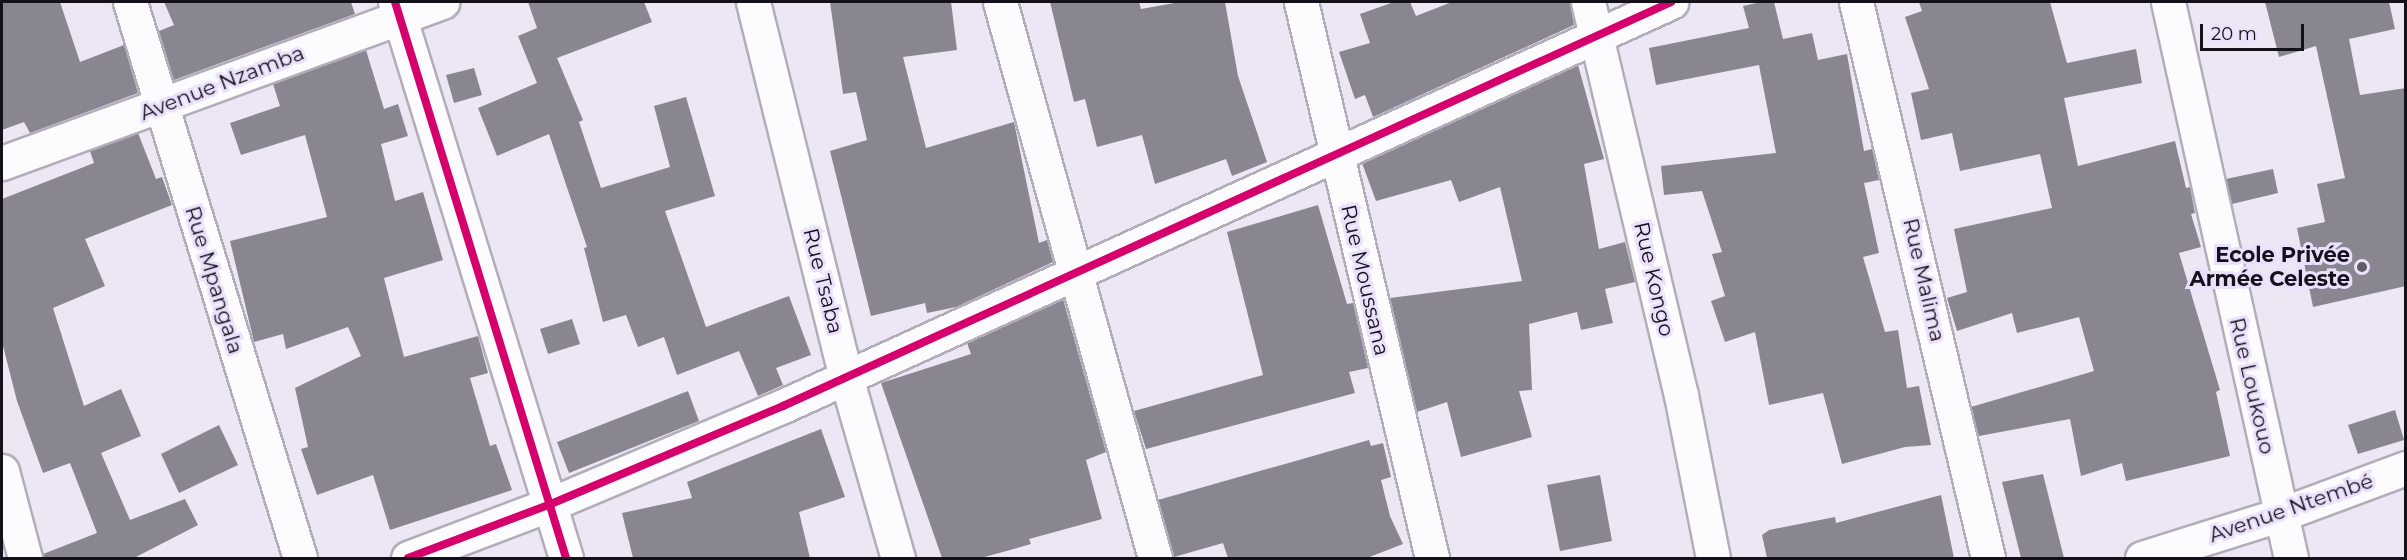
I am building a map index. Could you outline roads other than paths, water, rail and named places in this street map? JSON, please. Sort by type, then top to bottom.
[{"type":"street","name":"Rue Mpangala","points":[[130,2],[159,106],[300,558]]},
{"type":"street","name":"Avenue Nzamba","points":[[2,163],[159,106],[397,10],[442,2]]},
{"type":"street","name":"Rue Tsaba","points":[[753,2],[846,377],[898,558]]},
{"type":"street","points":[[1000,2],[1073,271],[1155,558]]},
{"type":"street","name":"Rue Moussana","points":[[1300,2],[1432,558]]},
{"type":"street","name":"Rue Kongo","points":[[1588,2],[1681,395],[1713,558]]},
{"type":"street","points":[[408,558],[551,504],[846,377],[1073,271],[1597,38],[1671,2]]},
{"type":"street","name":"Rue Malima","points":[[1856,2],[1988,558]]},
{"type":"street","name":"Rue Loukouo","points":[[2168,2],[2291,558]]},
{"type":"street","points":[[397,10],[566,558]]},
{"type":"street","name":"Avenue Ntembé","points":[[2142,558],[2282,514],[2406,468]]},
{"type":"street","points":[[2,471],[25,558]]},
{"type":"place","name":"Ecole Privée Armée Celeste","points":[[2362,267]]}]
